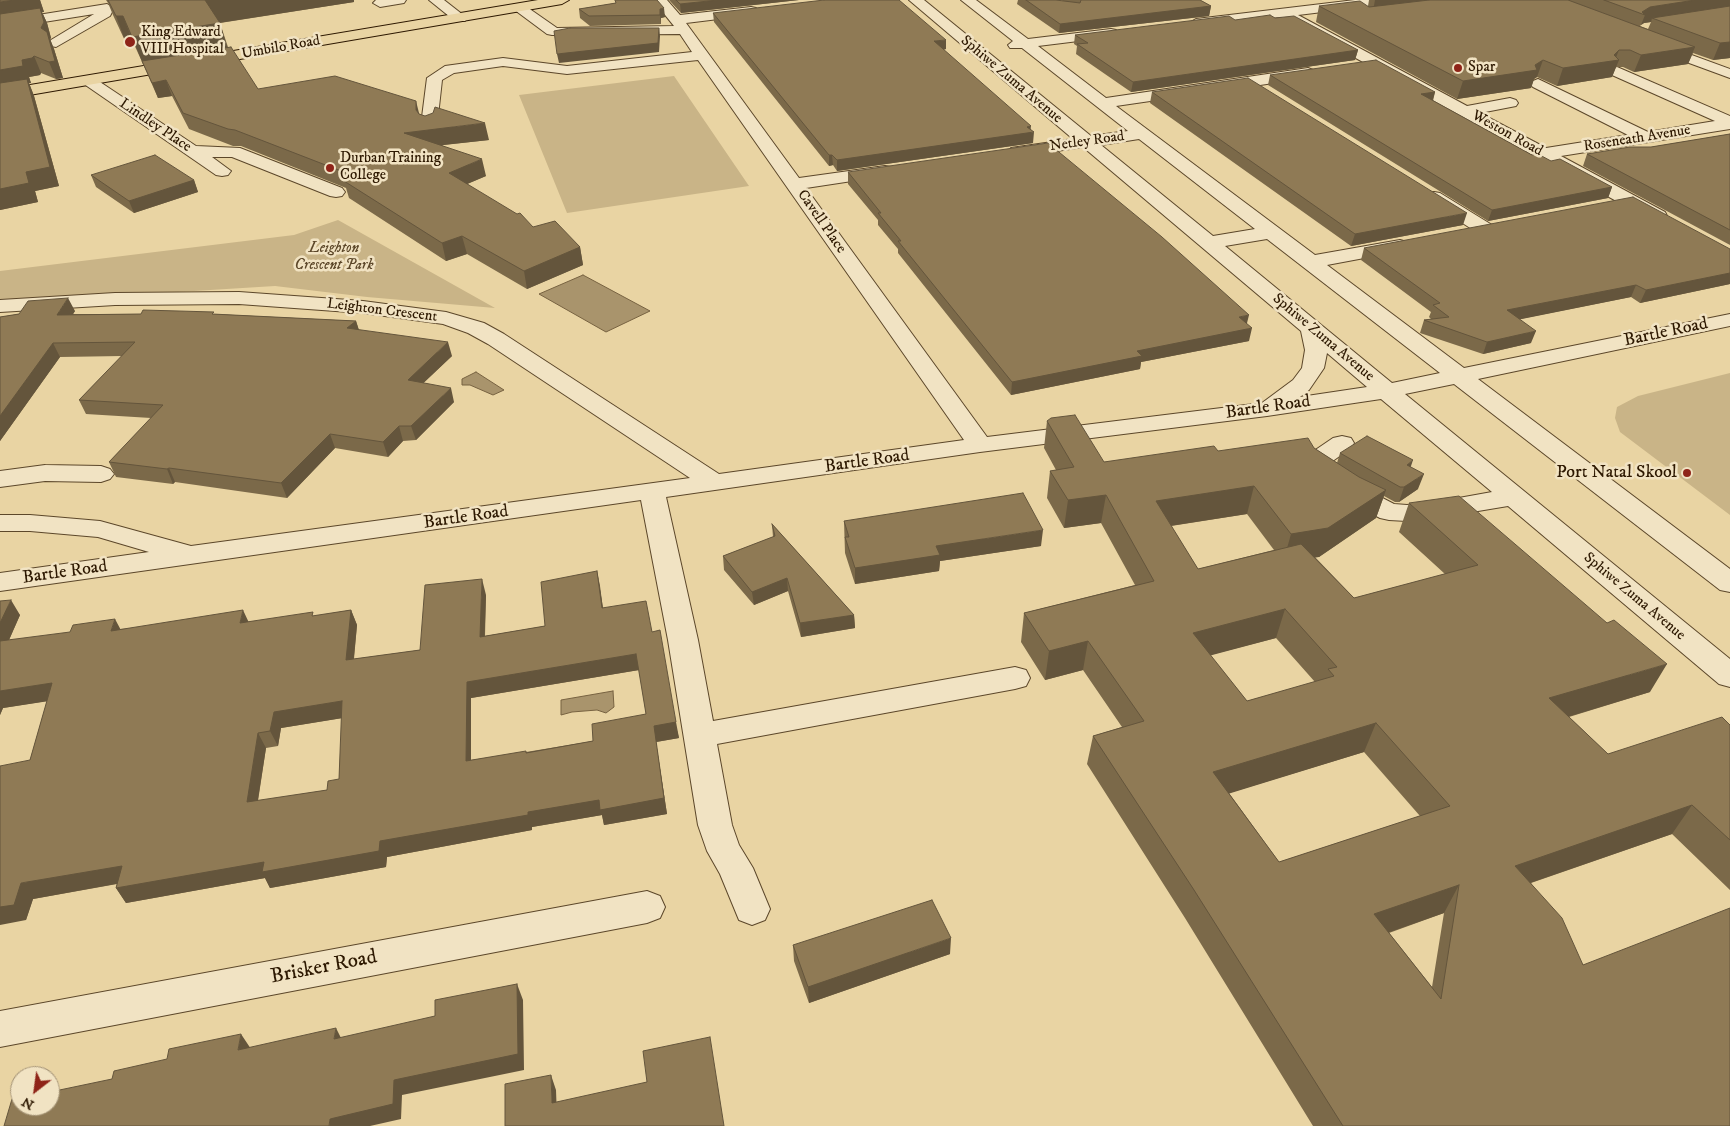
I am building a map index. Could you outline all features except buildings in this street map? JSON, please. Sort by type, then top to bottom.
[{"type":"main road","name":"Umbilo Road","points":[[0,95],[562,0]]},
{"type":"street","points":[[380,3],[399,0]]},
{"type":"street","points":[[436,0],[460,18]]},
{"type":"street","name":"Cavell Place","points":[[660,0],[681,25],[980,446]]},
{"type":"street","name":"Sphiwe Zuma Avenue","points":[[916,0],[990,48],[1086,142],[1311,327],[1513,497],[1724,665]]},
{"type":"street","name":"Sphiwe Zuma Avenue","points":[[968,0],[1730,583]]},
{"type":"street","points":[[1320,0],[1333,7]]},
{"type":"street","points":[[1183,25],[1388,0]]},
{"type":"street","points":[[0,25],[105,4],[106,12],[56,43]]},
{"type":"street","points":[[1229,4],[1251,17]]},
{"type":"street","points":[[518,8],[552,31],[557,32],[681,25],[764,10]]},
{"type":"street","name":"Weston Road","points":[[1284,13],[1673,224]]},
{"type":"street","points":[[990,48],[1124,32]]},
{"type":"street","points":[[1653,34],[1729,69]]},
{"type":"street","points":[[429,125],[436,78],[444,71],[459,66],[503,62],[567,70],[702,55]]},
{"type":"street","points":[[1349,67],[1377,63]]},
{"type":"street","points":[[1101,103],[1322,71]]},
{"type":"street","points":[[1617,72],[1730,123]]},
{"type":"street","name":"Lindley Place","points":[[89,81],[222,171]]},
{"type":"street","points":[[1248,81],[1272,97]]},
{"type":"street","points":[[1538,84],[1646,138]]},
{"type":"street","points":[[1465,111],[1510,104]]},
{"type":"street","name":"Roseneath Avenue","points":[[1544,154],[1730,123]]},
{"type":"street","name":"Netley Road","points":[[998,155],[1142,134]]},
{"type":"street","points":[[192,151],[234,152],[336,192]]},
{"type":"street","points":[[794,184],[901,169]]},
{"type":"street","points":[[1420,189],[1486,230]]},
{"type":"street","points":[[1603,207],[1632,201]]},
{"type":"street","points":[[1456,235],[1505,226]]},
{"type":"street","points":[[1209,243],[1272,232]]},
{"type":"street","points":[[1312,262],[1418,242]]},
{"type":"street","name":"Leighton Crescent","points":[[0,306],[115,299],[238,298],[363,307],[446,318],[476,328],[496,339],[716,483]]},
{"type":"street","name":"Bartle Road","points":[[0,582],[980,446],[1267,409],[1385,391],[1730,320]]},
{"type":"street","points":[[1267,409],[1301,385],[1313,368],[1316,350],[1311,327]]},
{"type":"street","points":[[1342,443],[1317,460],[1314,464],[1316,469],[1360,497],[1389,512],[1407,513],[1442,510],[1513,497]]},
{"type":"street","points":[[0,479],[45,473],[101,474]]},
{"type":"street","points":[[652,492],[683,640],[715,825],[724,850],[735,868],[752,909]]},
{"type":"street","points":[[0,523],[30,522],[100,529],[191,555]]},
{"type":"street","points":[[700,735],[1015,678]]},
{"type":"street","name":"Brisker Road","points":[[0,1029],[647,907]]},
{"type":"green space","points":[[674,76],[749,186],[567,213],[519,95]]},
{"type":"green space","name":"Leighton Crescent Park","points":[[338,220],[495,308],[367,297],[275,286],[0,303],[0,271],[294,235]]},
{"type":"green space","points":[[1730,373],[1730,515],[1620,432],[1615,418],[1617,407],[1638,396]]},
{"type":"shaded area","points":[[583,275],[650,311],[606,332],[539,294]]},
{"type":"shaded area","points":[[476,372],[504,390],[493,395],[470,385],[462,385],[462,379]]},
{"type":"shaded area","points":[[613,691],[614,707],[606,713],[597,710],[561,715],[561,700]]},
{"type":"place","name":"King Edward VIII Hospital","points":[[130,42]]},
{"type":"place","name":"Spar","points":[[1458,68]]},
{"type":"place","name":"Durban Training College","points":[[330,168]]},
{"type":"place","name":"Port Natal Skool","points":[[1687,473]]}]
